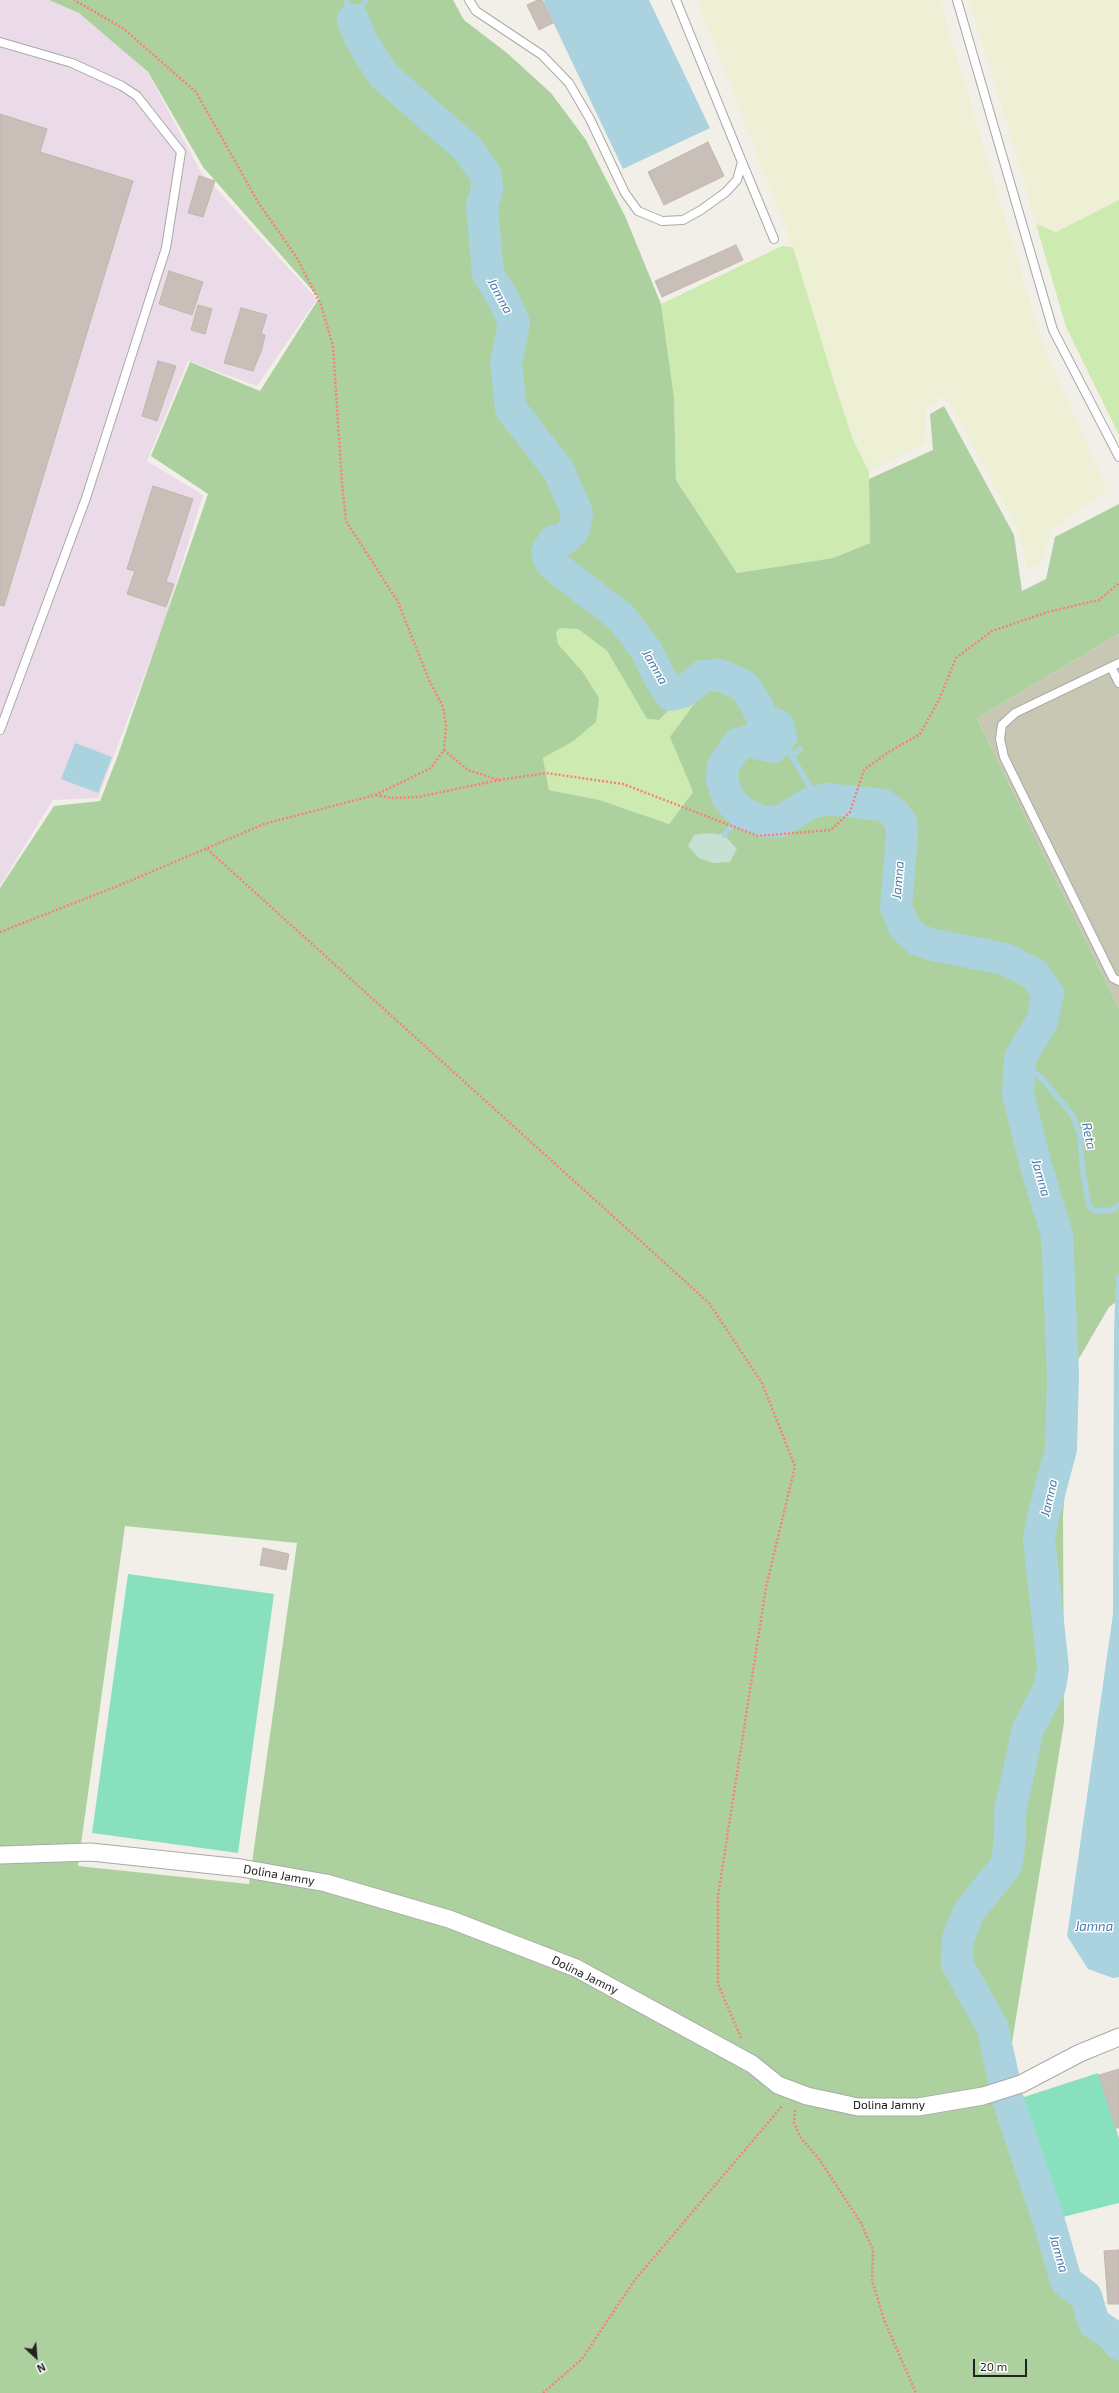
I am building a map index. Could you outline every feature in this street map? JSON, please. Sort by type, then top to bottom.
[{"type":"street","name":"Dolina Jamny","points":[[0,1855],[91,1852],[242,1868],[326,1883],[449,1919],[576,1968],[752,2064],[778,2085],[807,2096],[858,2107],[918,2107],[983,2096],[1021,2084],[1080,2053],[1119,2037]]},
{"type":"lane","points":[[469,0],[476,11],[542,55],[569,83],[590,119],[625,193],[638,211],[662,221],[683,220],[701,210],[726,192],[737,180],[742,162]]},
{"type":"lane","points":[[676,0],[774,239]]},
{"type":"lane","points":[[957,0],[1053,330],[1119,457]]},
{"type":"lane","points":[[0,42],[72,63],[122,86],[137,96],[181,152],[166,248],[86,498],[0,730]]},
{"type":"lane","points":[[1119,683],[1115,665],[1016,713],[1002,725],[1000,739],[1004,758],[1114,978],[1119,981]]},
{"type":"path","points":[[0,932],[207,850],[264,824],[375,795],[431,768],[444,750],[446,726],[443,707],[429,680],[398,602],[346,521],[342,484],[333,346],[320,305],[297,258],[258,202],[196,92],[124,29],[74,0]]},
{"type":"path","points":[[375,795],[391,798],[418,797],[499,780],[546,773],[623,784],[758,836],[831,830],[850,812],[856,789],[864,770],[887,753],[920,734],[939,700],[956,658],[992,631],[1048,612],[1099,600],[1119,583]]},
{"type":"path","points":[[444,750],[468,770],[499,780]]},
{"type":"path","points":[[207,850],[709,1303],[762,1383],[795,1466],[766,1588],[718,1896],[718,1984],[752,2064]]},
{"type":"path","points":[[544,2393],[582,2359],[634,2281],[773,2115],[796,2092]]},
{"type":"path","points":[[796,2092],[794,2123],[801,2138],[819,2159],[861,2223],[873,2250],[872,2280],[884,2320],[916,2393]]},
{"type":"shaded area","points":[[0,0],[51,0],[80,11],[148,73],[201,172],[317,299],[257,386],[188,361],[147,461],[203,495],[163,626],[98,798],[53,800],[0,886]]},
{"type":"shaded area","points":[[697,0],[940,0],[1043,345],[1108,490],[1051,530],[1044,559],[1027,571],[1019,533],[951,404],[942,397],[926,408],[925,443],[869,472],[852,437],[793,247]]},
{"type":"shaded area","points":[[968,0],[1119,0],[1119,200],[1056,232],[1036,224],[990,67]]},
{"type":"shaded area","points":[[1119,634],[1119,1009],[977,718]]},
{"type":"shaded area","points":[[706,833],[724,835],[737,849],[730,862],[713,863],[699,858],[688,846],[694,835]]},
{"type":"green space","points":[[49,0],[453,0],[464,20],[507,53],[551,93],[586,140],[625,216],[661,304],[674,397],[676,480],[737,573],[833,558],[870,543],[869,479],[933,450],[930,414],[944,406],[1014,535],[1022,591],[1046,579],[1055,537],[1119,504],[1119,634],[977,718],[1119,1009],[1119,1300],[1109,1307],[1074,1367],[1063,1516],[1064,1723],[1001,2110],[1043,2227],[1119,2336],[1119,2393],[0,2393],[0,888],[54,806],[100,801],[118,755],[208,494],[151,456],[190,362],[260,391],[319,298],[203,167],[148,72],[79,13]],"holes":[[[560,628],[578,629],[607,651],[647,719],[659,720],[674,705],[694,704],[670,737],[693,792],[669,824],[600,800],[549,790],[543,758],[572,742],[596,722],[599,698],[582,671],[558,644],[556,632]],[[125,1526],[297,1543],[249,1884],[78,1866]]]},
{"type":"green space","points":[[1119,200],[1119,435],[1066,327],[1036,224],[1056,232]]},
{"type":"green space","points":[[782,246],[793,247],[852,437],[869,472],[870,543],[833,558],[737,573],[676,480],[674,397],[661,304]]},
{"type":"green space","points":[[560,627],[578,629],[607,651],[647,719],[659,720],[674,705],[694,704],[671,737],[693,792],[669,824],[600,800],[549,790],[543,758],[572,742],[582,671],[558,644],[556,631]]},
{"type":"green space","points":[[128,1574],[274,1594],[238,1853],[92,1833]]},
{"type":"green space","points":[[1098,2073],[1119,2138],[1119,2203],[1055,2219],[1021,2098]]},
{"type":"water","points":[[649,0],[710,128],[623,169],[543,1]]},
{"type":"water","points":[[75,743],[112,757],[98,793],[61,779]]},
{"type":"water","name":"Jamna","points":[[1119,1274],[1119,1977],[1113,1978],[1088,1969],[1067,1936],[1113,1614],[1114,1331],[1116,1276]]},
{"type":"building","points":[[538,0],[542,0],[553,23],[539,30],[527,5]]},
{"type":"building","points":[[0,114],[47,129],[40,152],[133,181],[4,606],[0,605]]},
{"type":"building","points":[[708,142],[724,176],[664,205],[648,172]]},
{"type":"building","points":[[199,176],[215,181],[203,217],[188,213]]},
{"type":"building","points":[[736,245],[743,260],[662,297],[655,281]]},
{"type":"building","points":[[169,271],[203,282],[192,315],[159,304]]},
{"type":"building","points":[[198,305],[212,309],[205,334],[191,330]]},
{"type":"building","points":[[241,308],[267,315],[261,334],[265,335],[262,349],[253,371],[224,363]]},
{"type":"building","points":[[158,361],[176,366],[157,421],[142,416]]},
{"type":"building","points":[[153,486],[193,499],[166,582],[174,584],[166,607],[127,594],[135,571],[127,569]]},
{"type":"building","points":[[263,1548],[289,1554],[286,1570],[260,1565]]},
{"type":"building","points":[[1119,2069],[1119,2128],[1116,2128],[1099,2075]]},
{"type":"building","points":[[1119,2250],[1119,2304],[1108,2304],[1104,2251]]},
{"type":"waterway","name":"Jamna","points":[[346,0],[353,20]]},
{"type":"waterway","points":[[353,20],[365,1]]},
{"type":"waterway","name":"Jamna","points":[[353,20],[361,40],[383,75],[467,148],[486,175],[487,190],[482,206],[488,274],[503,298],[514,323],[506,363],[511,409],[559,471],[577,513],[574,529],[565,539],[554,541],[547,552],[550,561],[558,569],[622,618],[646,650],[661,680],[671,695],[683,692],[703,676],[720,675],[744,686],[756,704],[762,718],[778,726],[781,737],[773,747],[747,741],[738,744],[723,766],[722,781],[729,800],[743,813],[763,822],[781,821],[810,803],[827,799],[883,805],[893,812],[901,822],[902,836],[896,907],[905,928],[918,940],[934,945],[1005,959],[1034,974],[1048,993],[1042,1021],[1020,1058],[1018,1093],[1036,1166],[1057,1235],[1063,1374],[1061,1449],[1044,1513],[1039,1539],[1053,1668],[1050,1687],[1028,1729],[1010,1812],[1010,1837],[1007,1864],[968,1913],[958,1939],[957,1964],[992,2026],[1004,2080]]},
{"type":"waterway","points":[[781,737],[818,801]]},
{"type":"waterway","points":[[792,756],[800,749]]},
{"type":"waterway","points":[[724,835],[743,813]]},
{"type":"waterway","name":"Reta","points":[[1020,1058],[1046,1083],[1073,1116],[1080,1136],[1083,1173],[1089,1206],[1095,1211],[1112,1210],[1119,1205]]},
{"type":"waterway","name":"Jamna","points":[[1008,2100],[1050,2225],[1066,2281],[1086,2296],[1094,2323],[1112,2335],[1119,2344]]}]
